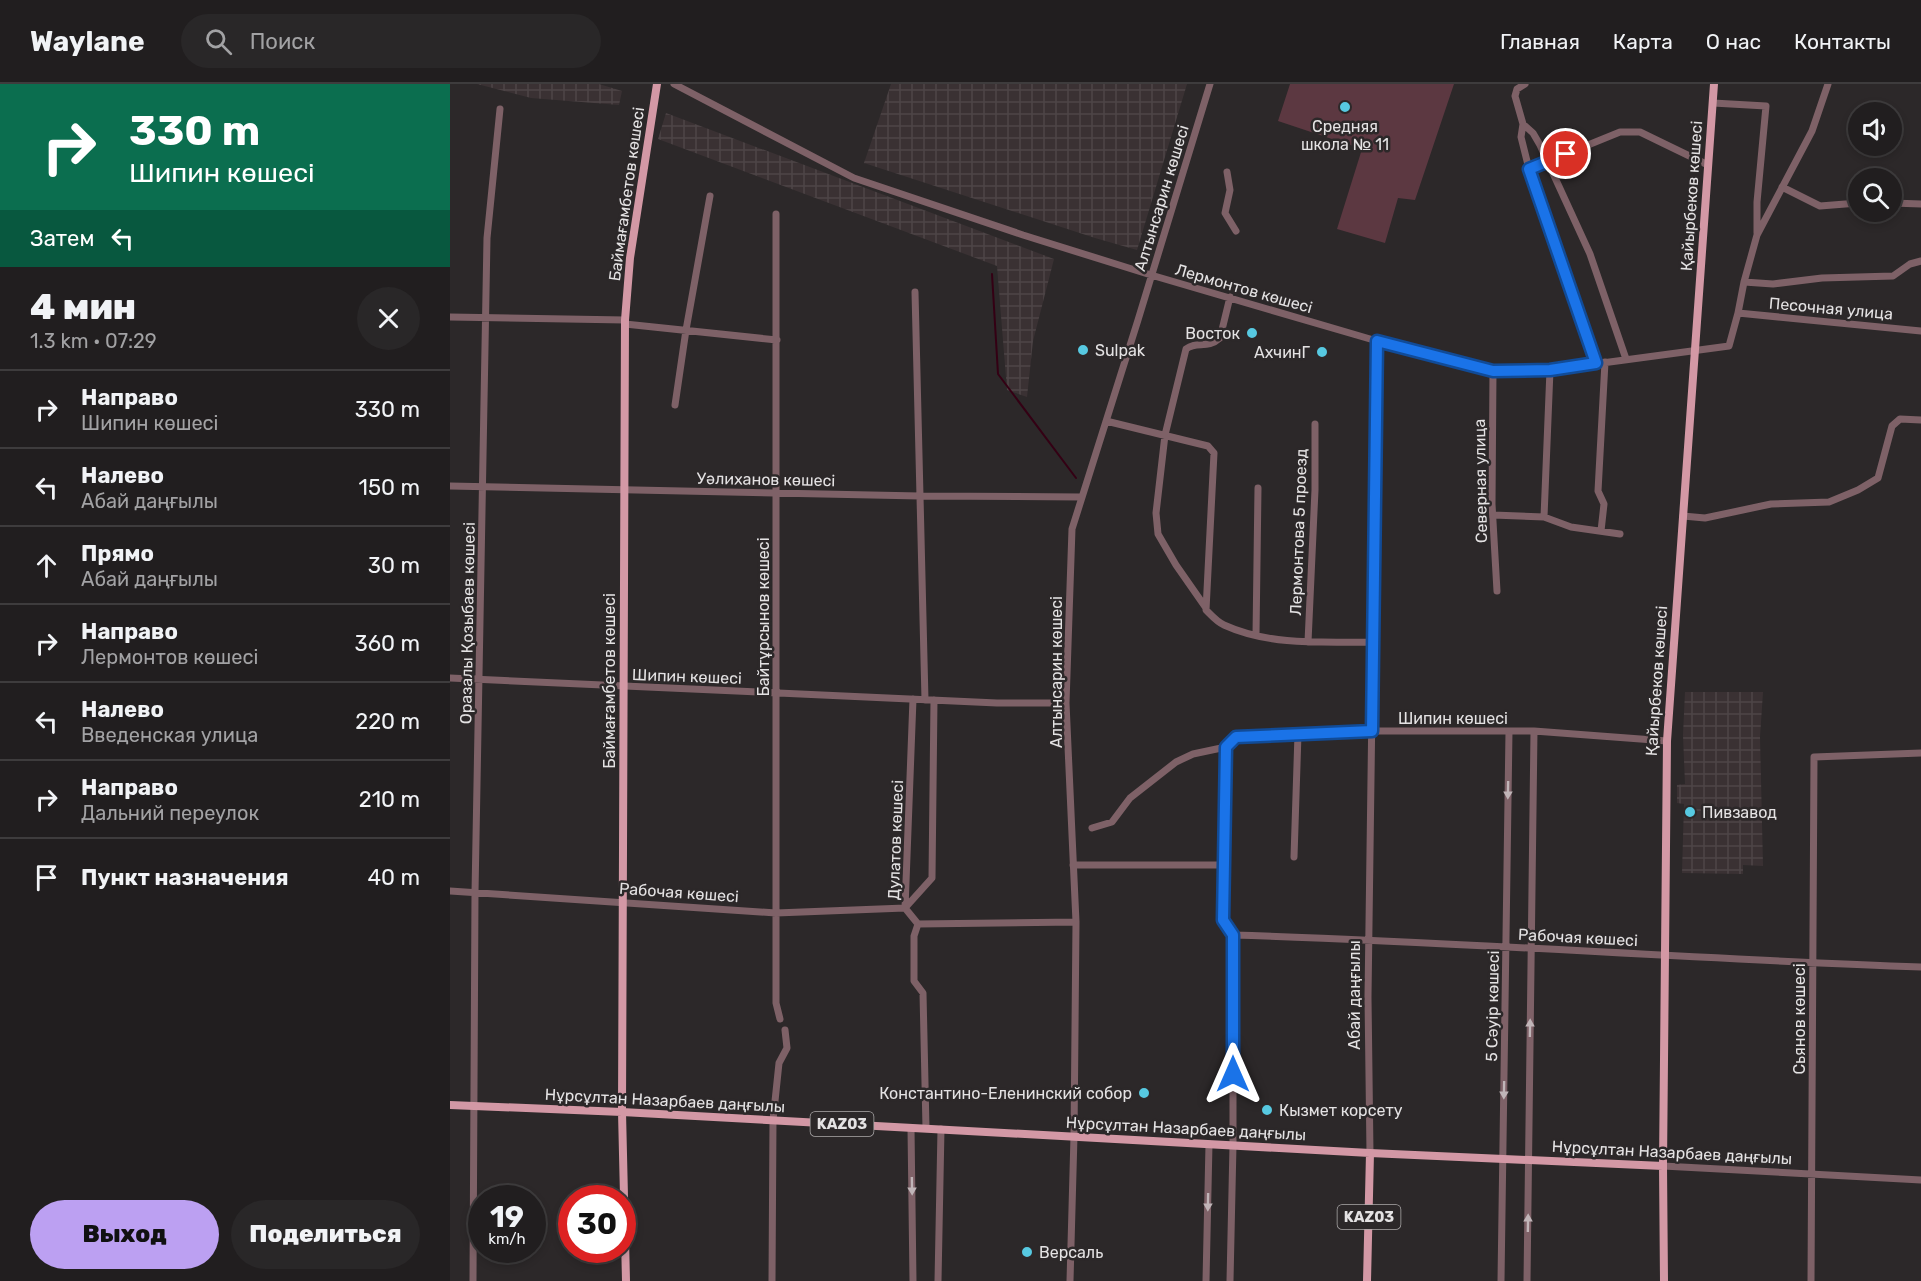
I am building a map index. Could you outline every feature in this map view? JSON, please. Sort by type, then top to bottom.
[{"type":"main road","name":"Баймағамбетов көшесі","points":[[626,1281],[622,1112],[625,322],[630,258],[657,84]]},
{"type":"main road","name":"Қайырбеков көшесі","points":[[1664,1281],[1666,741],[1714,84]]},
{"type":"main road","name":"Нұрсұлтан Назарбаев даңғылы","points":[[450,1105],[1663,1166]]},
{"type":"main road","name":"Абай даңғылы","points":[[1367,1281],[1370,1153]]},
{"type":"street","name":"Лермонтов көшесі","points":[[674,84],[854,178],[1023,235],[1151,274],[1377,341],[1493,371],[1550,370],[1729,346],[1738,313]]},
{"type":"street","name":"Алтынсарин көшесі","points":[[1070,1281],[1076,922],[1066,703],[1072,529],[1210,84]]},
{"type":"street","points":[[1738,313],[1757,235],[1812,131],[1828,84]]},
{"type":"street","points":[[1522,85],[1515,92],[1515,96],[1523,124],[1521,137],[1529,169],[1596,363]]},
{"type":"street","points":[[1713,103],[1766,106],[1757,202],[1757,235]]},
{"type":"street","name":"Оразалы Қозыбаев көшесі","points":[[473,1281],[475,893],[488,238],[500,109]]},
{"type":"street","points":[[1523,124],[1533,133],[1548,162],[1590,254],[1626,359]]},
{"type":"street","points":[[1529,169],[1620,132],[1640,132],[1708,165]]},
{"type":"street","points":[[1227,172],[1230,190],[1225,213],[1236,231]]},
{"type":"street","points":[[1782,187],[1820,206],[1848,204]]},
{"type":"street","points":[[675,405],[710,196]]},
{"type":"street","points":[[1902,203],[1921,204]]},
{"type":"street","name":"Байтұрсынов көшесі","points":[[776,214],[776,1004],[780,1019]]},
{"type":"street","points":[[1744,282],[1773,284],[1822,278],[1893,276],[1910,264],[1921,261]]},
{"type":"street","points":[[915,292],[925,700]]},
{"type":"street","points":[[1230,297],[1220,338],[1210,345],[1192,345],[1186,349],[1165,435],[1156,513],[1158,534],[1206,609],[1221,624],[1256,635],[1308,642],[1373,642],[1377,341]]},
{"type":"street","name":"Песочная улица","points":[[1738,313],[1921,331]]},
{"type":"street","points":[[450,317],[625,322],[777,340]]},
{"type":"street","points":[[1601,531],[1604,504],[1598,491],[1605,362]]},
{"type":"street","points":[[1544,517],[1550,370]]},
{"type":"street","name":"Северная улица","points":[[1493,371],[1493,515],[1497,591]]},
{"type":"street","points":[[1683,516],[1705,518],[1771,504],[1829,502],[1858,490],[1878,478],[1892,426],[1900,419],[1921,420]]},
{"type":"street","points":[[1106,421],[1212,448],[1214,453],[1206,609]]},
{"type":"street","name":"Лермонтова 5 проезд","points":[[1308,642],[1316,424]]},
{"type":"street","name":"Уәлиханов көшесі","points":[[450,486],[920,496],[1082,497]]},
{"type":"street","points":[[1256,635],[1258,488]]},
{"type":"street","points":[[1493,515],[1544,517],[1571,527],[1620,534]]},
{"type":"street","name":"Абай даңғылы","points":[[1370,1153],[1369,939],[1373,642]]},
{"type":"street","name":"Шипин көшесі","points":[[450,678],[997,703],[1066,703]]},
{"type":"street","name":"Дулатов көшесі","points":[[907,910],[913,699]]},
{"type":"street","name":"Дулатов көшесі","points":[[907,910],[932,878],[934,700]]},
{"type":"street","name":"Шипин көшесі","points":[[1092,828],[1112,822],[1130,798],[1176,762],[1193,754],[1226,747],[1236,737],[1372,731],[1534,731],[1666,741]]},
{"type":"street","name":"5 Сәуір көшесі","points":[[1502,1281],[1509,731]]},
{"type":"street","points":[[1527,1281],[1534,731]]},
{"type":"street","points":[[1294,857],[1298,734]]},
{"type":"street","points":[[1226,747],[1223,920],[1233,935],[1233,1145],[1230,1281]]},
{"type":"street","name":"Сьянов көшесі","points":[[1811,1281],[1814,757],[1921,753]]},
{"type":"street","points":[[1073,865],[1224,866]]},
{"type":"street","name":"Рабочая көшесі","points":[[450,891],[776,912],[907,910]]},
{"type":"street","points":[[907,910],[916,921],[914,981],[923,993],[926,1128]]},
{"type":"street","points":[[916,921],[1076,922]]},
{"type":"street","name":"Рабочая көшесі","points":[[1233,935],[1369,939],[1506,948],[1921,968]]},
{"type":"street","points":[[772,1281],[773,1120],[779,1063],[787,1048],[785,1030]]},
{"type":"street","points":[[911,1128],[913,1281]]},
{"type":"street","points":[[938,1281],[940,1130]]},
{"type":"street","points":[[1206,1281],[1209,1144]]},
{"type":"street","name":"Нұрсұлтан Назарбаев даңғылы","points":[[1663,1166],[1921,1180]]},
{"type":"shaded area","points":[[477,84],[599,84],[622,91],[619,105],[531,98]]},
{"type":"shaded area","points":[[891,84],[1187,84],[1137,250],[864,163]]},
{"type":"shaded area","points":[[1290,84],[1454,84],[1415,200],[1398,198],[1385,243],[1337,229],[1362,149],[1278,121]]},
{"type":"shaded area","points":[[666,113],[1054,259],[1033,341],[1027,397],[1007,390],[997,266],[658,139]]},
{"type":"shaded area","points":[[1685,692],[1763,692],[1760,737],[1763,866],[1743,865],[1743,874],[1682,873],[1684,804],[1677,803],[1677,785],[1685,784],[1683,735]]},
{"type":"waterway","points":[[992,274],[998,374],[1076,478]]},
{"type":"place","name":"Средняя школа № 11","points":[[1345,107]]},
{"type":"place","name":"Восток","points":[[1252,333]]},
{"type":"place","name":"Sulpak","points":[[1083,350]]},
{"type":"place","name":"АхчинГ","points":[[1322,352]]},
{"type":"place","name":"Пивзавод","points":[[1690,812]]},
{"type":"place","name":"Константино-Еленинский собор","points":[[1144,1093]]},
{"type":"place","name":"Кызмет корсету","points":[[1267,1110]]},
{"type":"place","name":"Версаль","points":[[1027,1252]]},
{"type":"route","points":[[1233,1074],[1233,935],[1223,920],[1226,747],[1236,737],[1372,731],[1377,341],[1493,371],[1550,370],[1596,363],[1529,169],[1566,154]]}]
